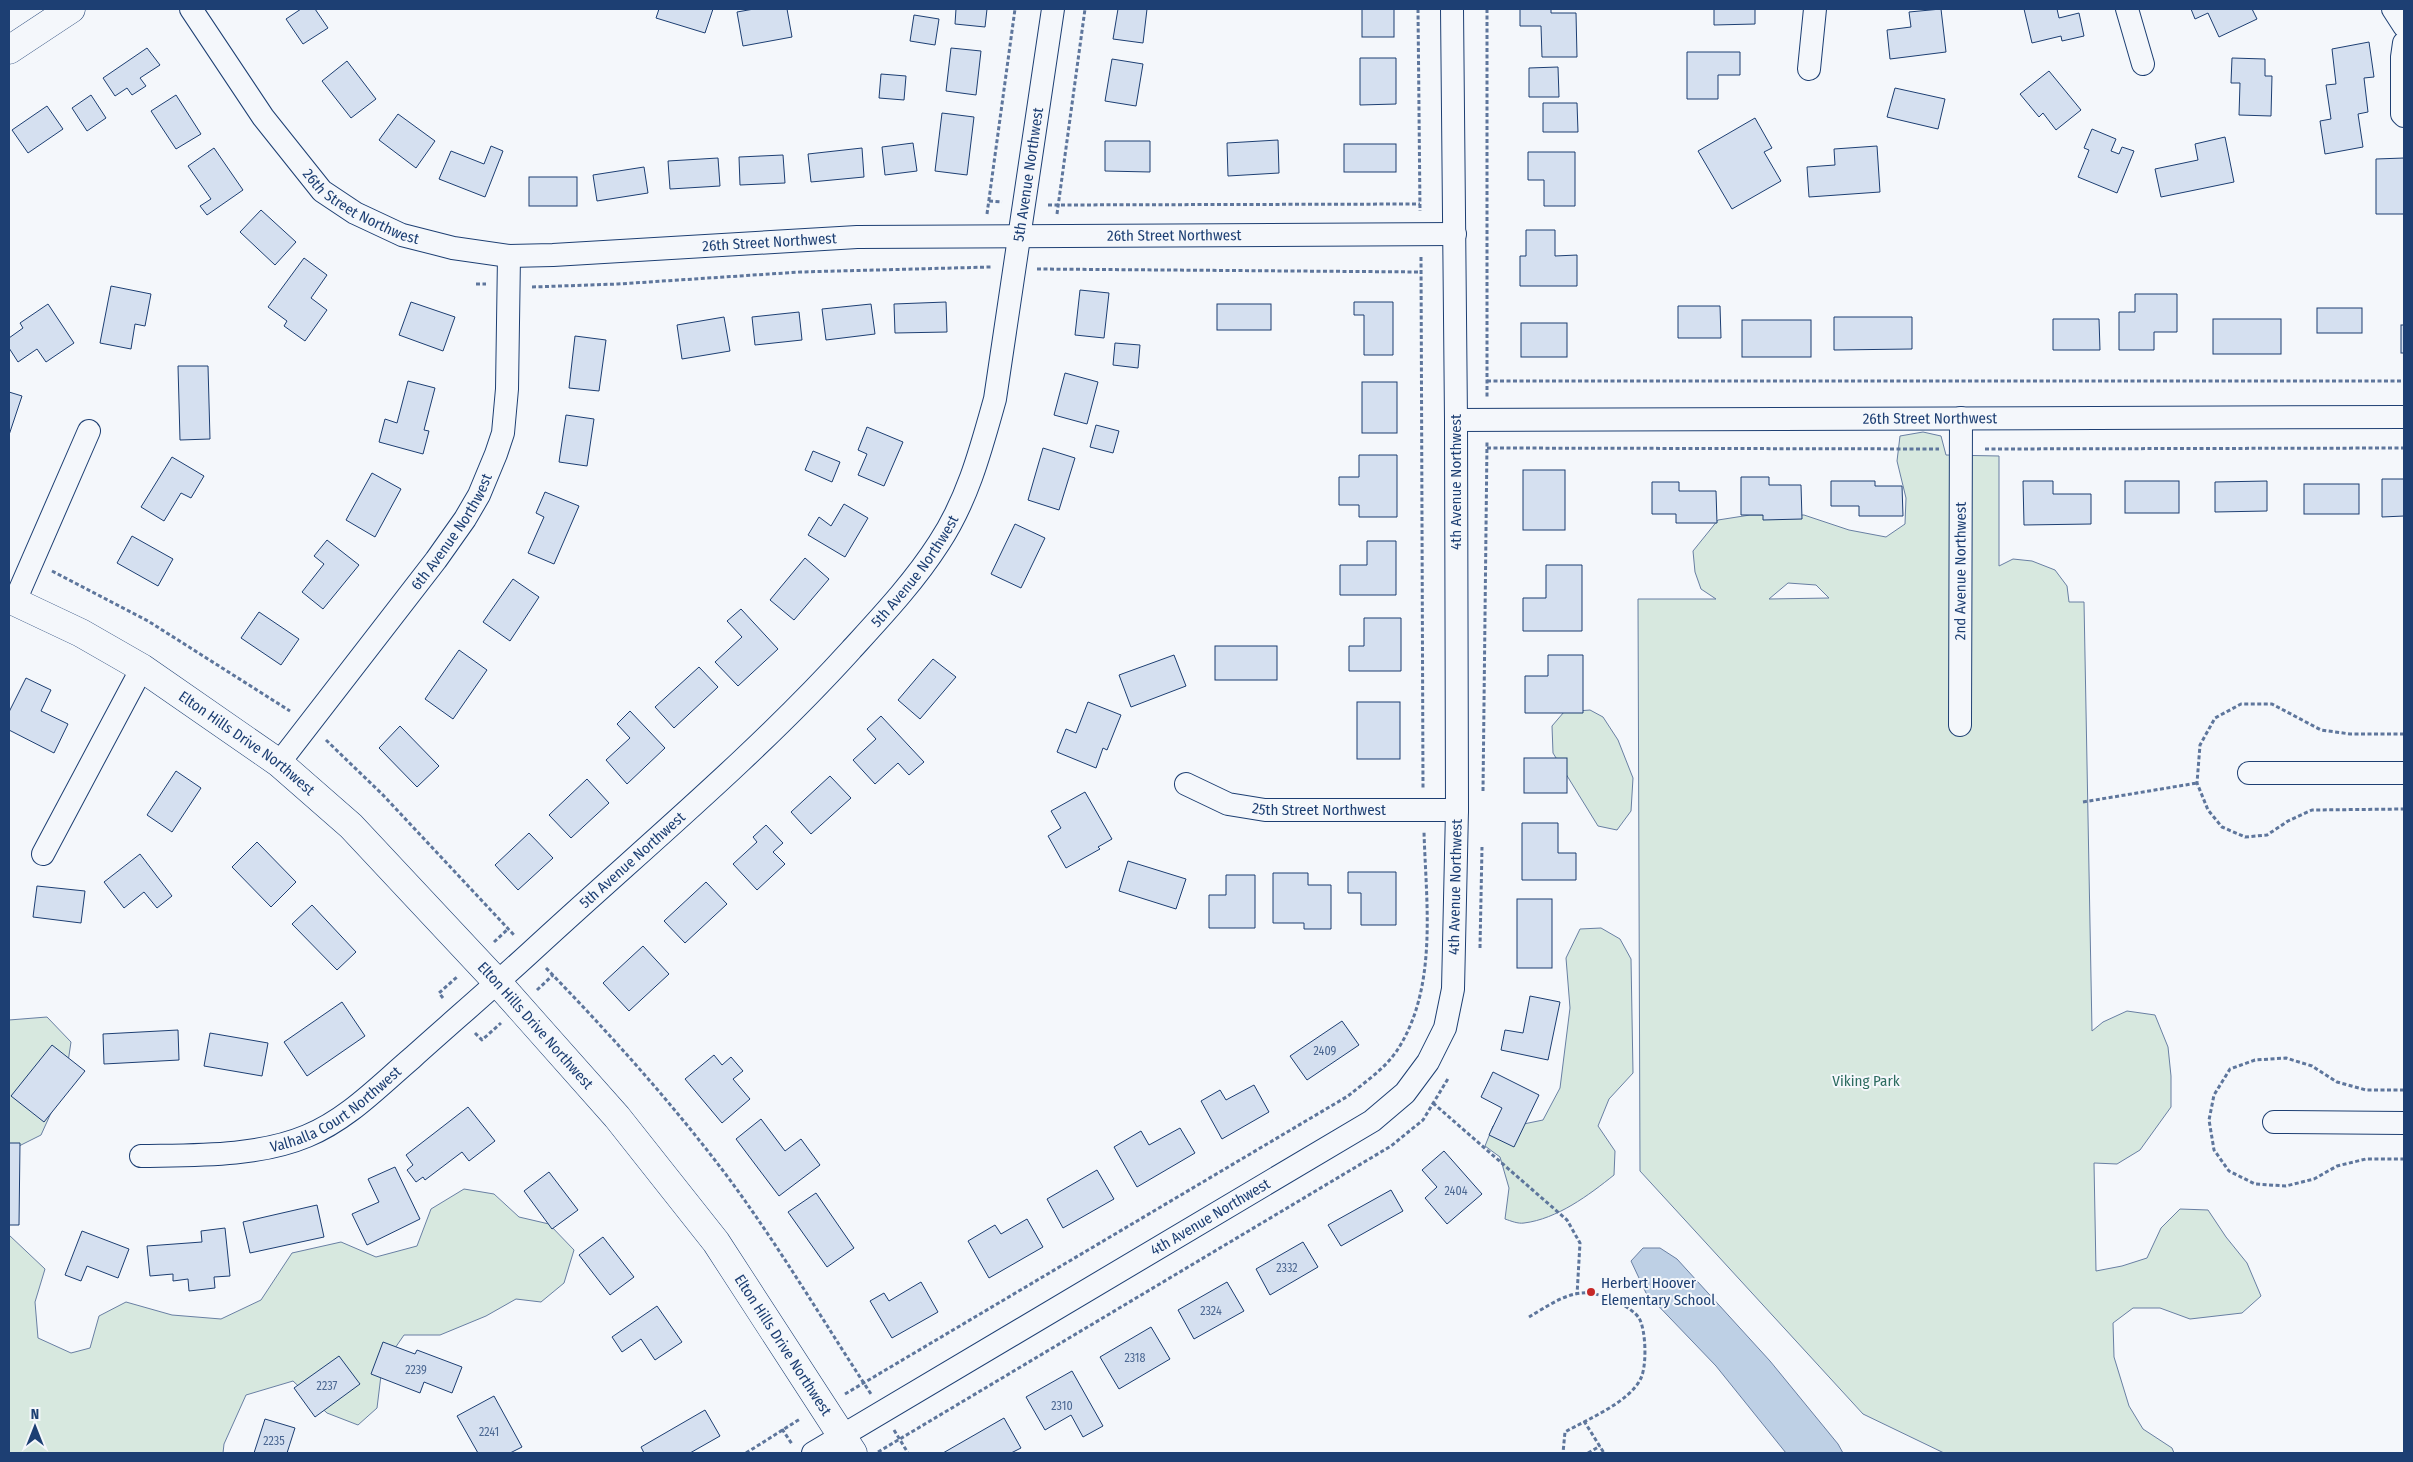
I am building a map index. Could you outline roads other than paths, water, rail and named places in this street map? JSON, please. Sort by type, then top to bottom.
[{"type":"main road","points":[[9,50],[71,9]]},
{"type":"main road","name":"Elton Hills Drive Northwest","points":[[12,600],[81,633],[142,668],[279,763],[351,826],[498,983],[617,1117],[716,1242],[848,1445]]},
{"type":"street","name":"26th Street Northwest","points":[[191,9],[263,117],[322,191],[355,213],[402,235],[452,248],[509,256],[616,252],[848,237],[1455,234]]},
{"type":"street","name":"5th Avenue Northwest","points":[[498,983],[778,726],[879,619],[915,577],[935,549],[962,502],[996,399],[1054,9]]},
{"type":"street","name":"4th Avenue Northwest","points":[[802,1449],[848,1445],[1372,1121],[1405,1093],[1428,1062],[1445,1028],[1453,989],[1457,810],[1455,234],[1452,9]]},
{"type":"street","points":[[1809,69],[1815,9]]},
{"type":"street","points":[[2127,9],[2143,64]]},
{"type":"street","points":[[2393,9],[2404,26]]},
{"type":"street","points":[[2404,43],[2402,57],[2402,114],[2404,116]]},
{"type":"street","name":"6th Avenue Northwest","points":[[279,763],[436,560],[465,520],[479,495],[503,433],[507,389],[509,256]]},
{"type":"street","name":"2nd Avenue Northwest","points":[[1960,725],[1961,418]]},
{"type":"street","name":"26th Street Northwest","points":[[1456,420],[2404,418]]},
{"type":"street","name":"Elton Hills Drive Northwest","points":[[12,600],[32,562],[89,431]]},
{"type":"street","points":[[43,854],[142,668]]},
{"type":"street","points":[[2249,773],[2404,773]]},
{"type":"street","name":"25th Street Northwest","points":[[1186,784],[1228,804],[1265,810],[1457,810]]},
{"type":"street","name":"Valhalla Court Northwest","points":[[141,1156],[210,1155],[260,1148],[305,1137],[344,1117],[498,983]]},
{"type":"street","points":[[2274,1122],[2404,1123]]},
{"type":"water","points":[[1643,1248],[1660,1248],[1677,1259],[1770,1361],[1838,1444],[1843,1453],[1786,1453],[1716,1366],[1646,1293],[1631,1261]]},
{"type":"place","name":"Herbert Hoover Elementary School","points":[[1591,1292]]},
{"type":"park label","name":"Viking Park","points":[[1866,1081]]}]
